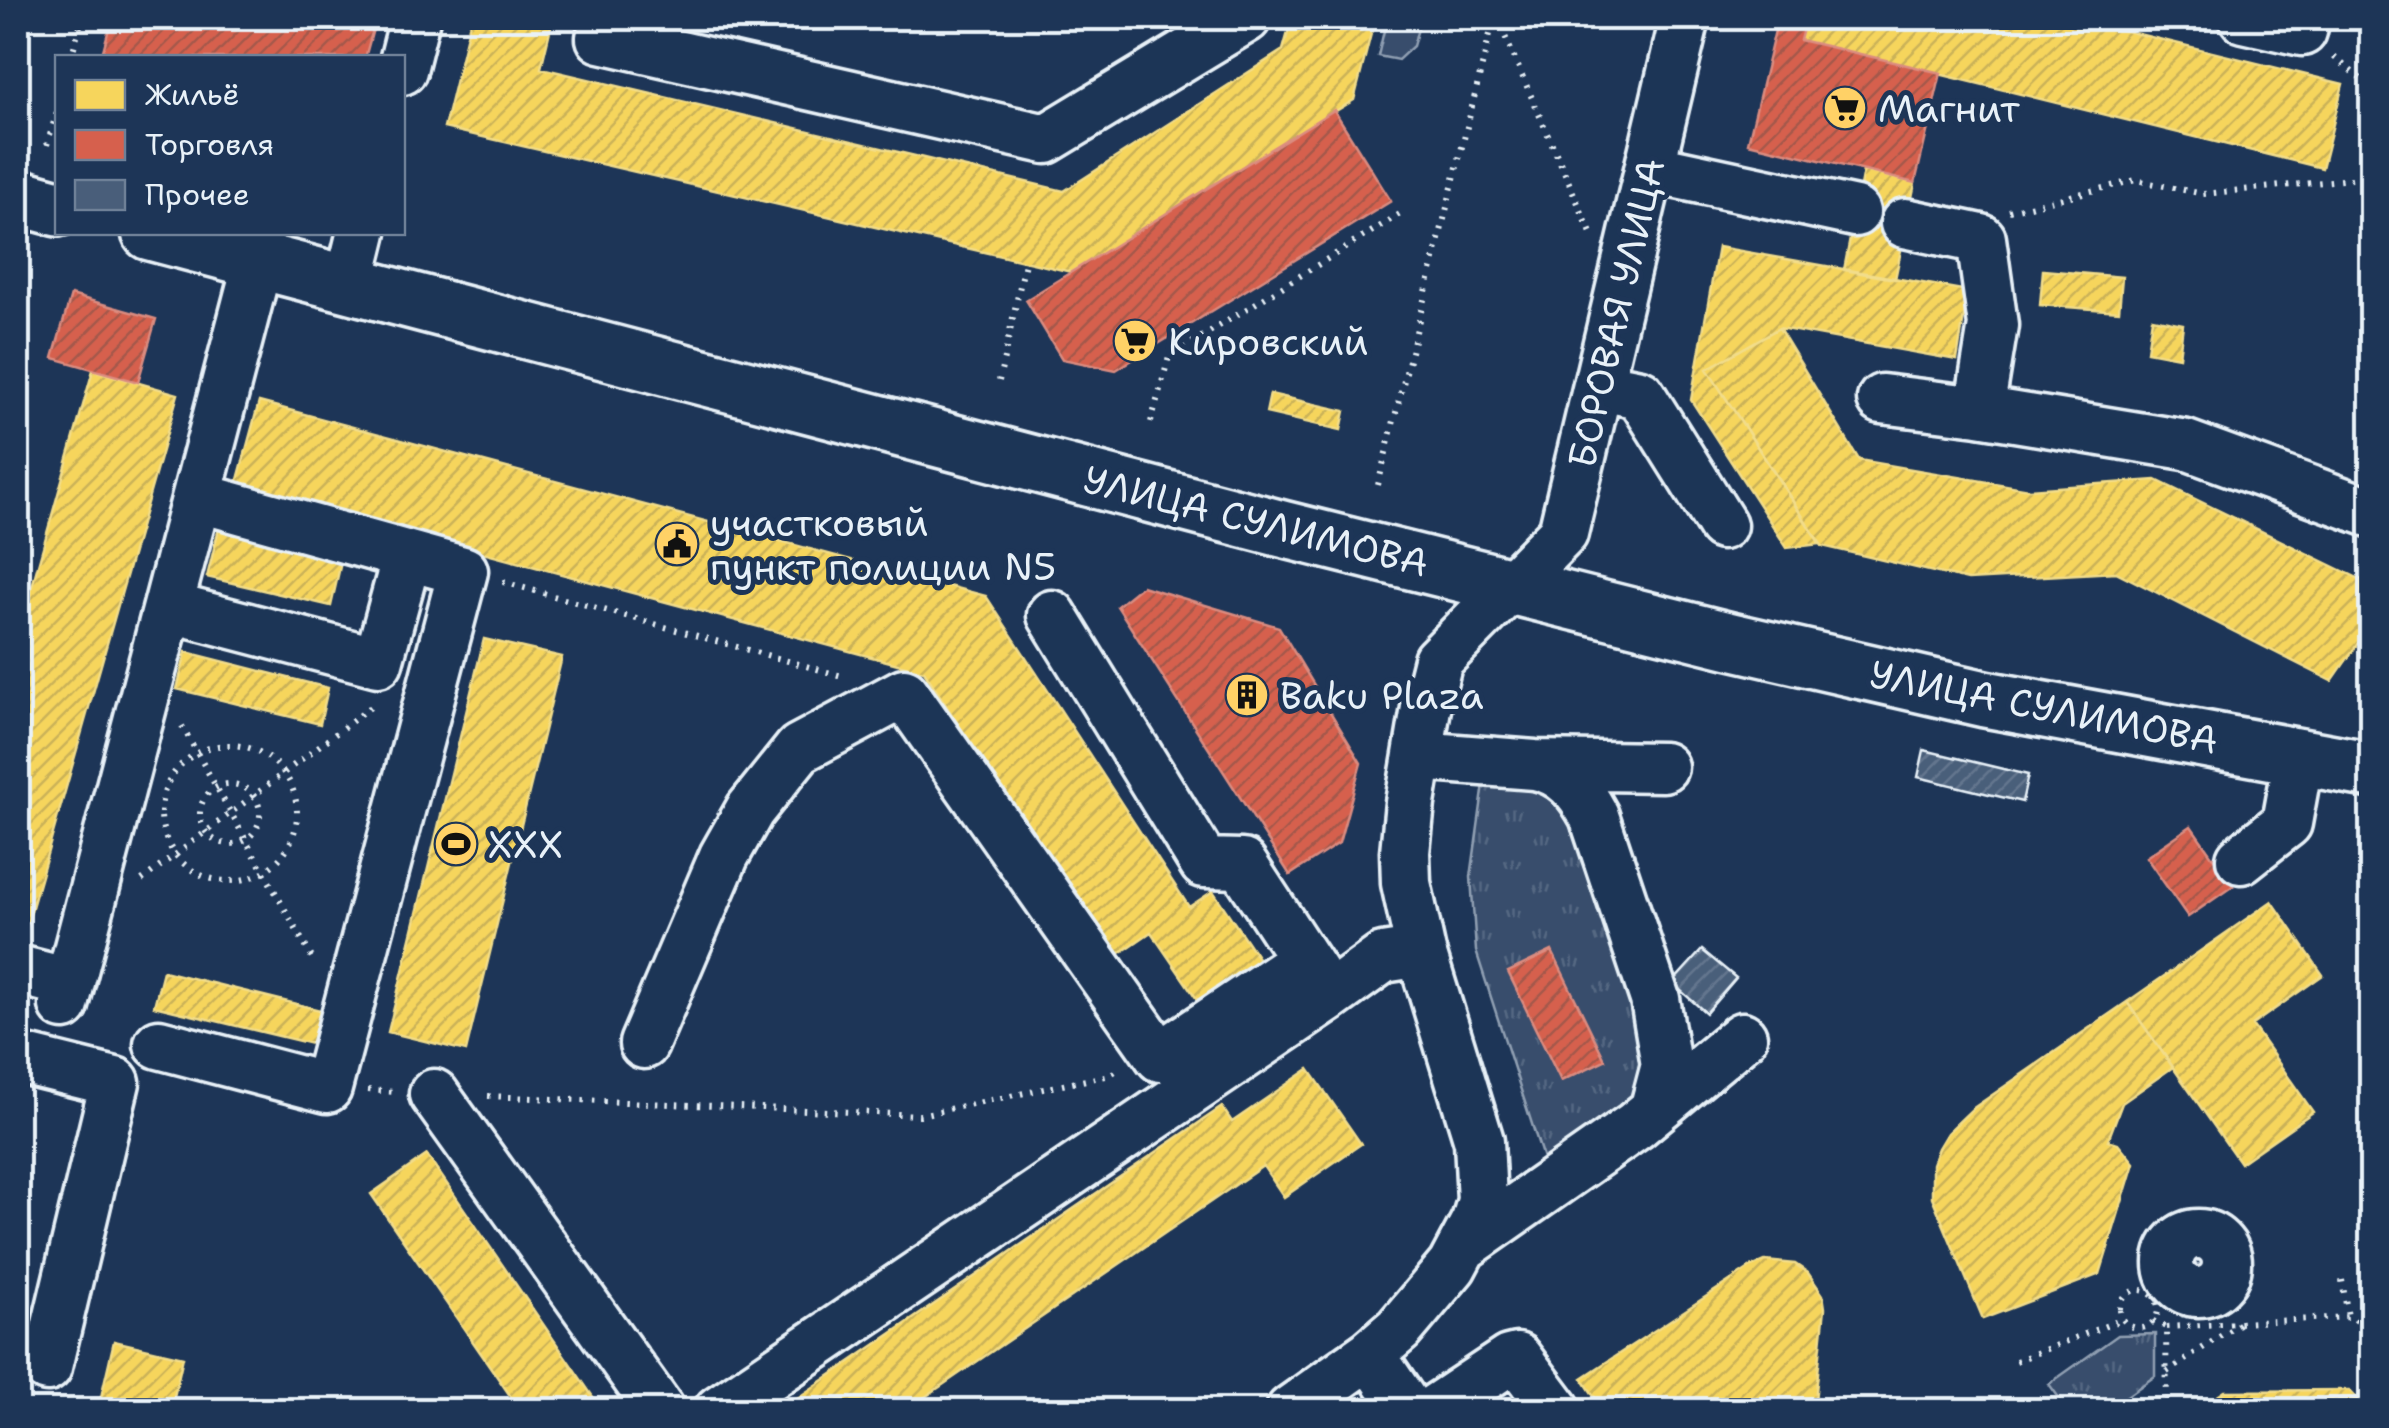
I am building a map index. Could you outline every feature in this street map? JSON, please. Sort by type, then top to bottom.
[{"type":"main road","points":[[18,197],[55,207]]},
{"type":"main road","name":"УЛИЦА СУЛИМОВА","points":[[161,235],[1508,586],[1985,699],[2372,770]]},
{"type":"street","points":[[405,58],[415,18]]},
{"type":"street","points":[[606,18],[600,38],[1046,139],[1246,18]]},
{"type":"street","name":"БОРОВАЯ УЛИЦА","points":[[1466,1245],[1482,1201],[1479,1141],[1420,952],[1406,883],[1405,852],[1418,756],[1438,660],[1563,533],[1685,18]]},
{"type":"street","points":[[2244,18],[2302,31],[2305,18]]},
{"type":"street","points":[[1650,168],[1856,212]]},
{"type":"street","points":[[1906,223],[1980,239],[1993,326],[1979,411]]},
{"type":"street","points":[[349,285],[361,235]]},
{"type":"street","points":[[18,970],[66,994],[258,262]]},
{"type":"street","points":[[1600,386],[1640,394],[1722,525]]},
{"type":"street","points":[[1882,399],[2186,445],[2372,513]]},
{"type":"street","points":[[159,1044],[326,1088],[463,571],[197,498]]},
{"type":"street","points":[[168,607],[378,662],[407,556]]},
{"type":"street","points":[[1052,615],[1204,863],[1242,864],[1317,978]]},
{"type":"street","points":[[644,1044],[724,856],[750,810],[799,749],[904,694],[1160,1057],[1317,978],[1382,958],[1420,952]]},
{"type":"street","points":[[1418,756],[1536,765],[1663,767]]},
{"type":"street","points":[[2241,859],[2287,822],[2299,757]]},
{"type":"street","points":[[1536,765],[1550,768],[1581,793],[1594,816],[1662,1033],[1666,1064],[1655,1107]]},
{"type":"street","points":[[719,1410],[1317,978]]},
{"type":"street","points":[[1291,1410],[1370,1354],[1424,1300],[1466,1245],[1635,1126],[1742,1037]]},
{"type":"street","points":[[18,1058],[115,1082],[47,1368]]},
{"type":"street","points":[[434,1094],[660,1410]]},
{"type":"street","points":[[1370,1354],[1408,1410]]},
{"type":"street","points":[[1434,1410],[1517,1358],[1556,1410]]},
{"type":"path","points":[[72,55],[82,18]]},
{"type":"path","points":[[1495,18],[1598,248]]},
{"type":"path","points":[[1378,485],[1495,18]]},
{"type":"path","points":[[47,145],[55,118]]},
{"type":"path","points":[[1980,239],[2005,212],[2136,180],[2203,194],[2362,178]]},
{"type":"path","points":[[1151,422],[1169,357],[1400,214]]},
{"type":"path","points":[[999,381],[1025,263]]},
{"type":"path","points":[[463,571],[904,694]]},
{"type":"path","points":[[150,673],[345,1017]]},
{"type":"path","points":[[85,922],[378,702]]},
{"type":"path","points":[[216,746],[235,746],[271,759],[284,773],[294,793],[298,815],[293,837],[282,857],[264,872],[226,882],[207,878],[176,855],[161,818],[162,799],[182,764],[216,746]]},
{"type":"path","points":[[237,784],[254,796],[260,814],[254,833],[246,839],[229,844],[206,832],[201,806],[210,792],[237,784]]},
{"type":"path","points":[[326,1088],[920,1115],[1110,1075]]},
{"type":"path","points":[[2342,1280],[2348,1318]]},
{"type":"path","points":[[2142,1290],[2161,1300],[2145,1328],[2135,1328],[2123,1319],[2120,1306],[2124,1296],[2132,1291],[2142,1290]]},
{"type":"path","points":[[2161,1300],[2166,1328],[2167,1410]]},
{"type":"path","points":[[2166,1328],[2348,1318],[2356,1319],[2362,1326],[2372,1346]]},
{"type":"path","points":[[2016,1361],[2123,1319]]},
{"type":"path","points":[[2166,1373],[2241,1323]]},
{"type":"green space","points":[[1387,18],[1421,18],[1413,46],[1398,60],[1378,56]]},
{"type":"green space","points":[[1487,762],[1551,768],[1666,1065],[1552,1186],[1476,951],[1471,877]]},
{"type":"green space","points":[[2155,1334],[2155,1376],[2107,1410],[2068,1410],[2049,1384],[2118,1335]]},
{"type":"building: Жильё","points":[[471,18],[553,18],[541,68],[1064,191],[1283,50],[1292,18],[1375,18],[1354,100],[1071,272],[444,128]]},
{"type":"building: Жильё","points":[[1806,18],[2073,18],[2343,84],[2322,168],[1800,40]]},
{"type":"building: Жильё","points":[[2366,18],[2372,18],[2372,48],[2359,45]]},
{"type":"building: Жильё","points":[[1863,171],[1915,183],[1895,279],[1844,270]]},
{"type":"building: Жильё","points":[[1718,247],[1968,291],[1957,360],[1779,328],[1707,369],[1820,544],[1787,548],[1691,400]]},
{"type":"building: Жильё","points":[[2043,270],[2122,277],[2119,311],[2040,305]]},
{"type":"building: Жильё","points":[[2152,318],[2183,324],[2179,357],[2147,351]]},
{"type":"building: Жильё","points":[[1779,328],[1859,460],[2029,489],[2156,480],[2372,585],[2372,623],[2332,681],[2116,572],[1968,580],[1822,546],[1707,369]]},
{"type":"building: Жильё","points":[[93,370],[178,394],[19,953],[18,636]]},
{"type":"building: Жильё","points":[[1270,394],[1345,411],[1341,430],[1266,413]]},
{"type":"building: Жильё","points":[[259,402],[986,596],[1189,907],[1213,891],[1264,967],[1203,1008],[1151,932],[1110,960],[924,671],[236,487]]},
{"type":"building: Жильё","points":[[221,520],[344,549],[331,606],[207,577]]},
{"type":"building: Жильё","points":[[484,639],[562,657],[466,1051],[388,1032]]},
{"type":"building: Жильё","points":[[186,652],[328,688],[320,724],[177,689]]},
{"type":"building: Жильё","points":[[2272,901],[2323,975],[2252,1025],[2313,1112],[2240,1163],[2127,1002]]},
{"type":"building: Жильё","points":[[163,971],[320,1010],[312,1044],[154,1006]]},
{"type":"building: Жильё","points":[[2127,1002],[2173,1067],[2122,1103],[2108,1140],[2118,1143],[2134,1163],[2100,1274],[1983,1319],[1932,1197],[1932,1164],[1938,1148],[1947,1133],[1972,1109]]},
{"type":"building: Жильё","points":[[1309,1069],[1361,1144],[1284,1197],[1263,1166],[906,1410],[780,1410],[1222,1107],[1232,1122]]},
{"type":"building: Жильё","points":[[427,1155],[602,1410],[520,1410],[371,1194]]},
{"type":"building: Жильё","points":[[1765,1261],[1795,1264],[1808,1273],[1823,1295],[1825,1308],[1814,1410],[1603,1410],[1582,1378]]},
{"type":"building: Жильё","points":[[114,1341],[183,1357],[171,1410],[98,1410]]},
{"type":"building: Жильё","points":[[2349,1390],[2362,1404],[2362,1410],[2203,1410],[2203,1406],[2225,1391]]},
{"type":"building: Торговля","points":[[112,18],[376,18],[366,55],[102,55]]},
{"type":"building: Торговля","name":"Магнит","points":[[1778,18],[1806,18],[1800,40],[1941,73],[1915,183],[1748,143]]},
{"type":"building: Торговля","points":[[1334,110],[1391,201],[1116,370],[1062,359],[1026,300]]},
{"type":"building: Торговля","points":[[71,295],[156,319],[138,382],[53,358]]},
{"type":"building: Торговля","name":"Baku Plaza","points":[[1142,586],[1279,627],[1361,763],[1339,843],[1290,875],[1117,606]]},
{"type":"building: Торговля","points":[[2191,826],[2233,886],[2188,917],[2146,857]]},
{"type":"building: Торговля","points":[[1552,951],[1605,1060],[1561,1081],[1508,972]]},
{"type":"building: Прочее","points":[[1924,750],[2028,775],[2022,802],[1918,777]]},
{"type":"building: Прочее","points":[[1702,950],[1736,978],[1706,1013],[1672,983]]},
{"type":"place","name":"Магнит","points":[[1845,108]]},
{"type":"place","name":"Кировский","points":[[1135,341]]},
{"type":"place","name":"участковый пункт полиции N5","points":[[677,544]]},
{"type":"place","name":"Baku Plaza","points":[[1247,695]]},
{"type":"place","name":"XXX","points":[[456,844]]}]
